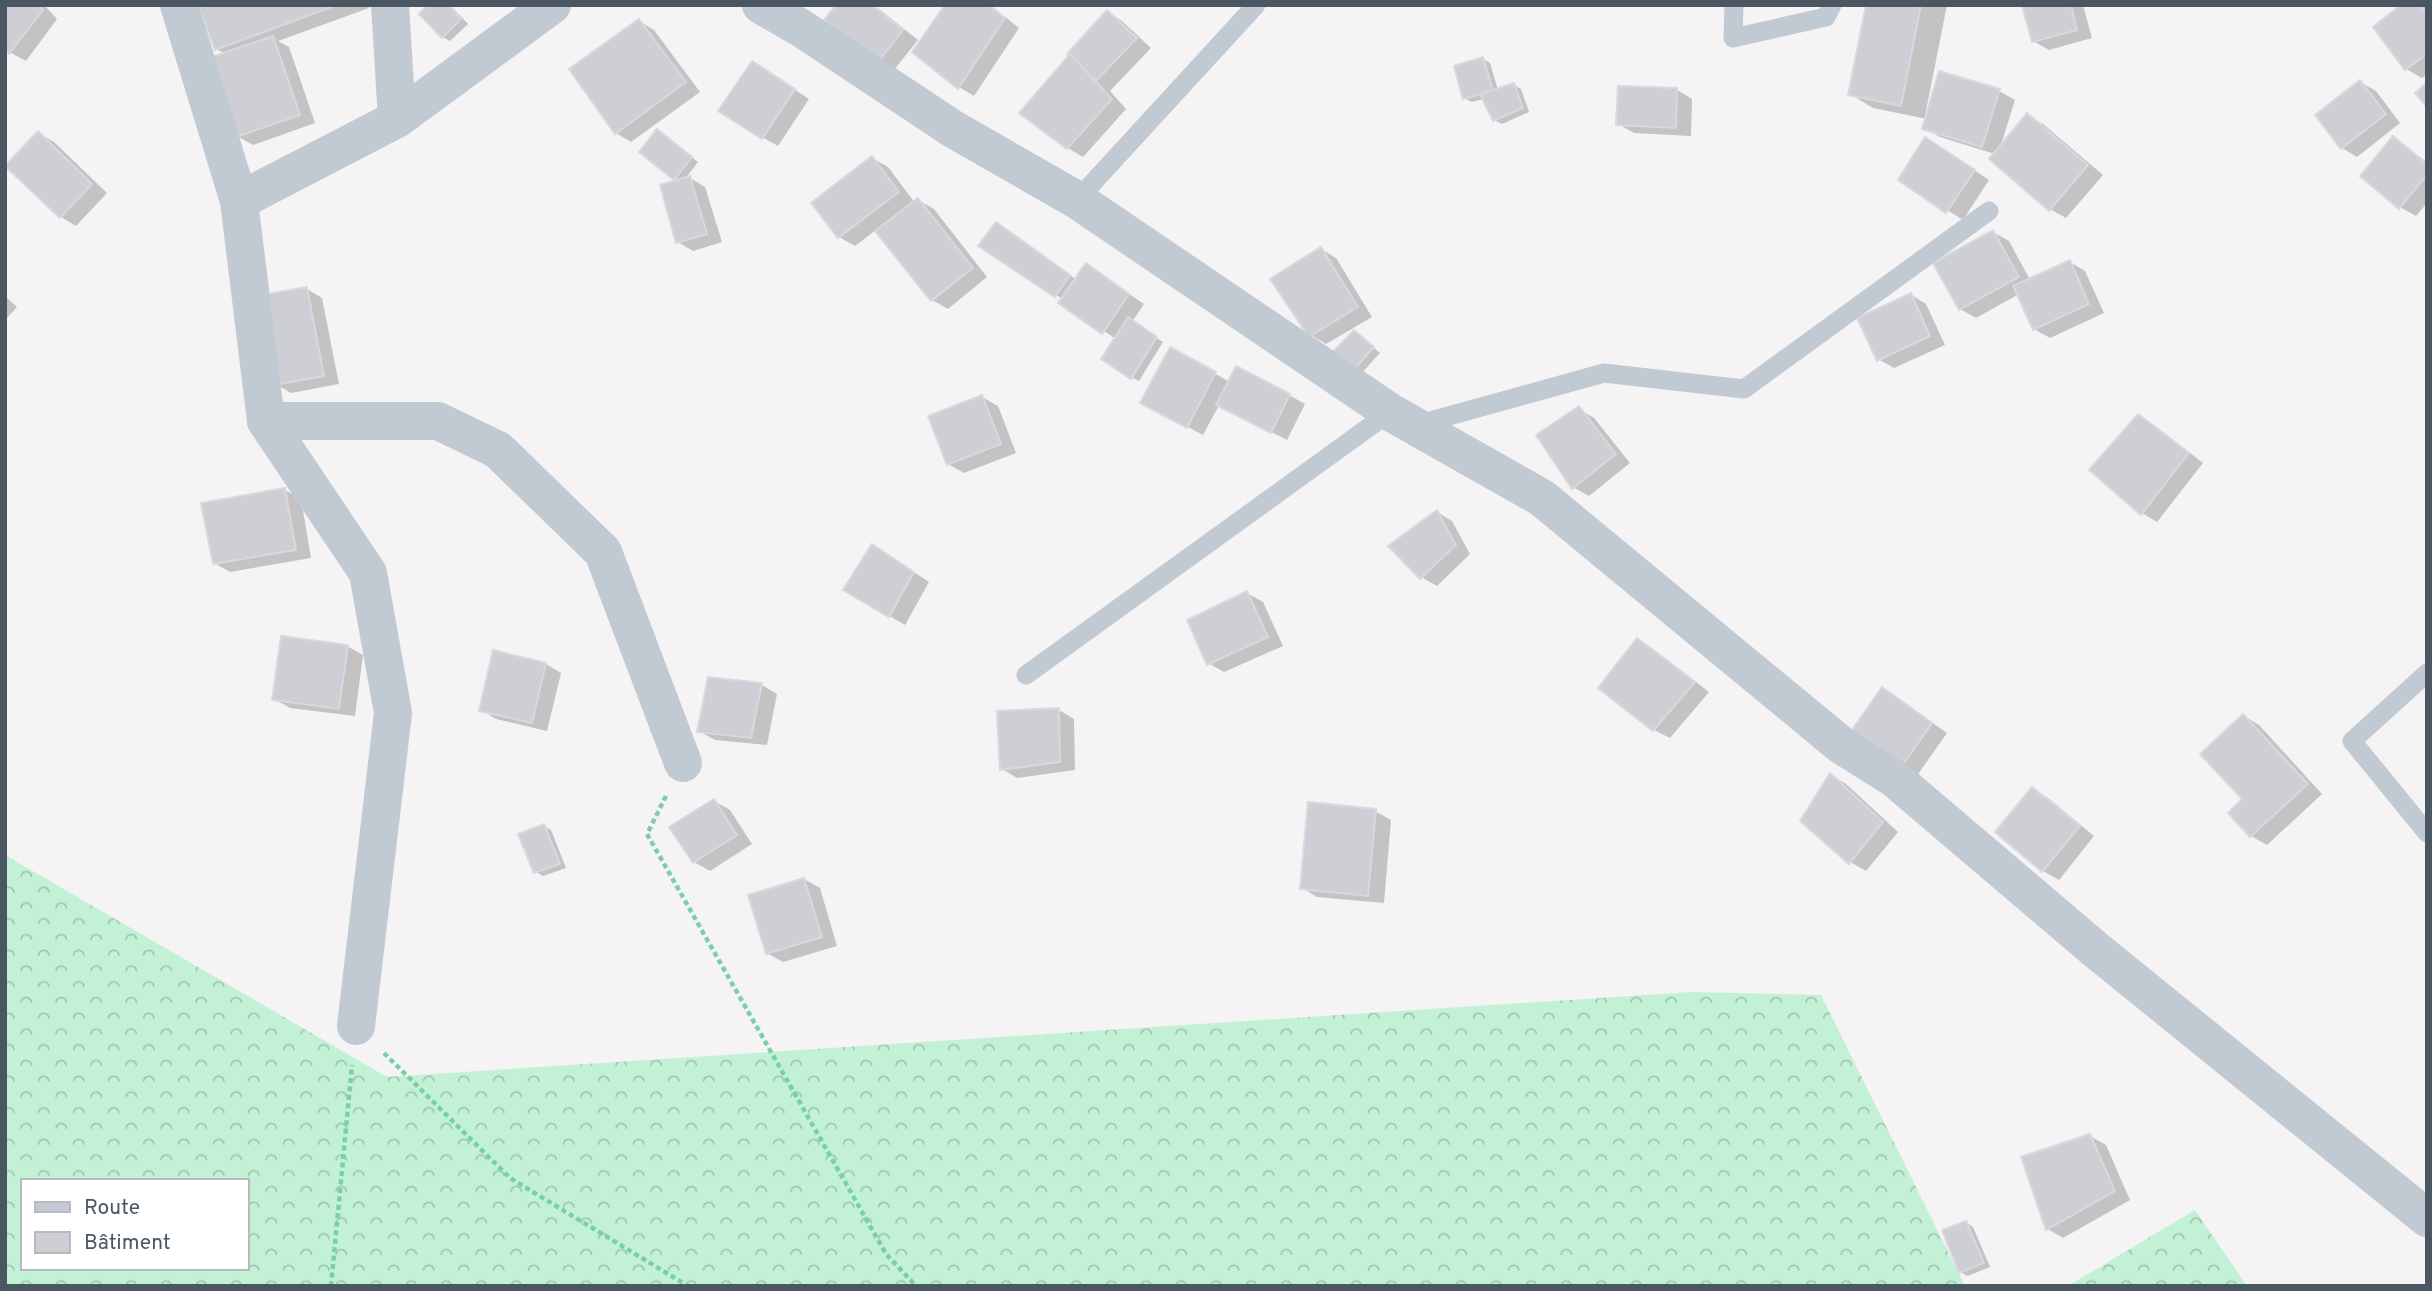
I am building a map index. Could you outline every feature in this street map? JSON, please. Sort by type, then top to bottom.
[{"type":"street","points":[[179,5],[239,201],[266,421],[368,573],[393,713],[356,1026]]},
{"type":"street","points":[[390,5],[397,119]]},
{"type":"street","points":[[239,201],[397,119],[552,5]]},
{"type":"street","points":[[761,5],[804,23],[953,129],[1077,200],[1401,419],[1542,498],[1841,745],[1895,779],[2096,950],[2427,1218]]},
{"type":"street","points":[[266,421],[438,421],[498,450],[603,552],[683,762]]},
{"type":"lane","points":[[1077,200],[1256,5]]},
{"type":"lane","points":[[1734,5],[1733,38],[1826,17],[1832,5]]},
{"type":"lane","points":[[1026,675],[1401,419],[1604,373],[1744,389],[1989,211]]},
{"type":"lane","points":[[2427,673],[2352,741],[2427,833]]},
{"type":"path","points":[[683,762],[647,834],[886,1254],[916,1286]]},
{"type":"path","points":[[331,1286],[356,1026]]},
{"type":"path","points":[[356,1026],[510,1178],[688,1286]]},
{"type":"green space","points":[[5,855],[387,1077],[1691,992],[1821,995],[1965,1286],[5,1286]]},
{"type":"green space","points":[[2195,1210],[2247,1286],[2068,1286]]},
{"type":"building","points":[[5,5],[39,5],[43,10],[9,54],[5,49]]},
{"type":"building","points":[[337,5],[215,50],[199,7]]},
{"type":"building","points":[[428,5],[449,5],[461,19],[442,38],[419,14]]},
{"type":"building","points":[[836,5],[872,5],[903,30],[878,62],[824,20]]},
{"type":"building","points":[[945,5],[988,5],[1005,18],[958,89],[912,52]]},
{"type":"building","points":[[1866,5],[1921,5],[1901,106],[1848,95]]},
{"type":"building","points":[[2022,5],[2071,5],[2077,30],[2032,42]]},
{"type":"building","points":[[2401,5],[2420,5],[2427,14],[2427,54],[2405,70],[2373,27]]},
{"type":"building","points":[[1107,10],[1137,38],[1096,81],[1067,54]]},
{"type":"building","points":[[639,19],[686,82],[615,134],[569,69]]},
{"type":"building","points":[[273,36],[300,115],[236,137],[208,58]]},
{"type":"building","points":[[1070,54],[1112,99],[1067,149],[1019,113]]},
{"type":"building","points":[[1483,57],[1493,91],[1463,99],[1454,66]]},
{"type":"building","points":[[752,61],[795,89],[762,139],[718,111]]},
{"type":"building","points":[[1939,71],[2000,89],[1982,147],[1922,129]]},
{"type":"building","points":[[2360,80],[2386,114],[2341,149],[2315,115]]},
{"type":"building","points":[[1514,83],[1523,108],[1493,121],[1480,94]]},
{"type":"building","points":[[2427,83],[2427,107],[2415,93]]},
{"type":"building","points":[[1618,86],[1677,88],[1676,128],[1616,125]]},
{"type":"building","points":[[2027,113],[2088,165],[2049,211],[1989,159]]},
{"type":"building","points":[[657,129],[692,157],[674,180],[639,152]]},
{"type":"building","points":[[38,131],[92,184],[60,218],[5,166]]},
{"type":"building","points":[[2393,136],[2427,164],[2427,175],[2399,209],[2360,176]]},
{"type":"building","points":[[1925,137],[1975,170],[1946,213],[1898,180]]},
{"type":"building","points":[[872,156],[899,192],[838,238],[811,203]]},
{"type":"building","points":[[690,176],[707,234],[676,243],[660,185]]},
{"type":"building","points":[[918,198],[973,268],[931,301],[875,231]]},
{"type":"building","points":[[996,222],[1070,275],[1055,297],[978,246]]},
{"type":"building","points":[[1993,230],[2019,277],[1959,310],[1933,263]]},
{"type":"building","points":[[1321,247],[1358,307],[1309,337],[1270,279]]},
{"type":"building","points":[[2070,260],[2089,304],[2033,330],[2013,286]]},
{"type":"building","points":[[1086,263],[1129,294],[1102,334],[1058,303]]},
{"type":"building","points":[[307,287],[324,376],[274,385],[257,296]]},
{"type":"building","points":[[1911,293],[1930,336],[1877,361],[1857,318]]},
{"type":"building","points":[[1128,317],[1157,337],[1131,379],[1101,359]]},
{"type":"building","points":[[1354,330],[1374,347],[1351,373],[1331,354]]},
{"type":"building","points":[[1170,347],[1216,372],[1187,428],[1140,403]]},
{"type":"building","points":[[1236,366],[1290,394],[1271,433],[1216,405]]},
{"type":"building","points":[[982,395],[1001,444],[947,465],[928,416]]},
{"type":"building","points":[[1579,406],[1616,454],[1572,489],[1536,435]]},
{"type":"building","points":[[2138,414],[2189,453],[2141,515],[2089,470]]},
{"type":"building","points":[[285,488],[296,550],[213,564],[201,503]]},
{"type":"building","points":[[1437,510],[1456,545],[1420,579],[1388,546]]},
{"type":"building","points":[[872,544],[914,572],[889,617],[843,590]]},
{"type":"building","points":[[1247,591],[1268,637],[1207,665],[1187,620]]},
{"type":"building","points":[[281,636],[348,645],[339,709],[272,700]]},
{"type":"building","points":[[1637,638],[1695,682],[1653,731],[1598,688]]},
{"type":"building","points":[[493,650],[546,663],[532,723],[479,711]]},
{"type":"building","points":[[708,677],[762,683],[751,738],[697,732]]},
{"type":"building","points":[[1882,687],[1932,723],[1900,769],[1850,733]]},
{"type":"building","points":[[1059,708],[1060,762],[1000,770],[997,711]]},
{"type":"building","points":[[2243,714],[2308,784],[2250,837],[2228,813],[2242,799],[2200,754]]},
{"type":"building","points":[[1830,773],[1883,822],[1849,864],[1800,821]]},
{"type":"building","points":[[2032,787],[2080,826],[2042,872],[1995,832]]},
{"type":"building","points":[[714,799],[737,835],[693,863],[669,827]]},
{"type":"building","points":[[1308,802],[1376,809],[1368,896],[1300,889]]},
{"type":"building","points":[[544,824],[560,864],[534,873],[518,834]]},
{"type":"building","points":[[804,878],[822,937],[766,954],[748,895]]},
{"type":"building","points":[[2090,1134],[2115,1191],[2046,1230],[2021,1157]]},
{"type":"building","points":[[1966,1221],[1984,1263],[1959,1273],[1942,1230]]}]
